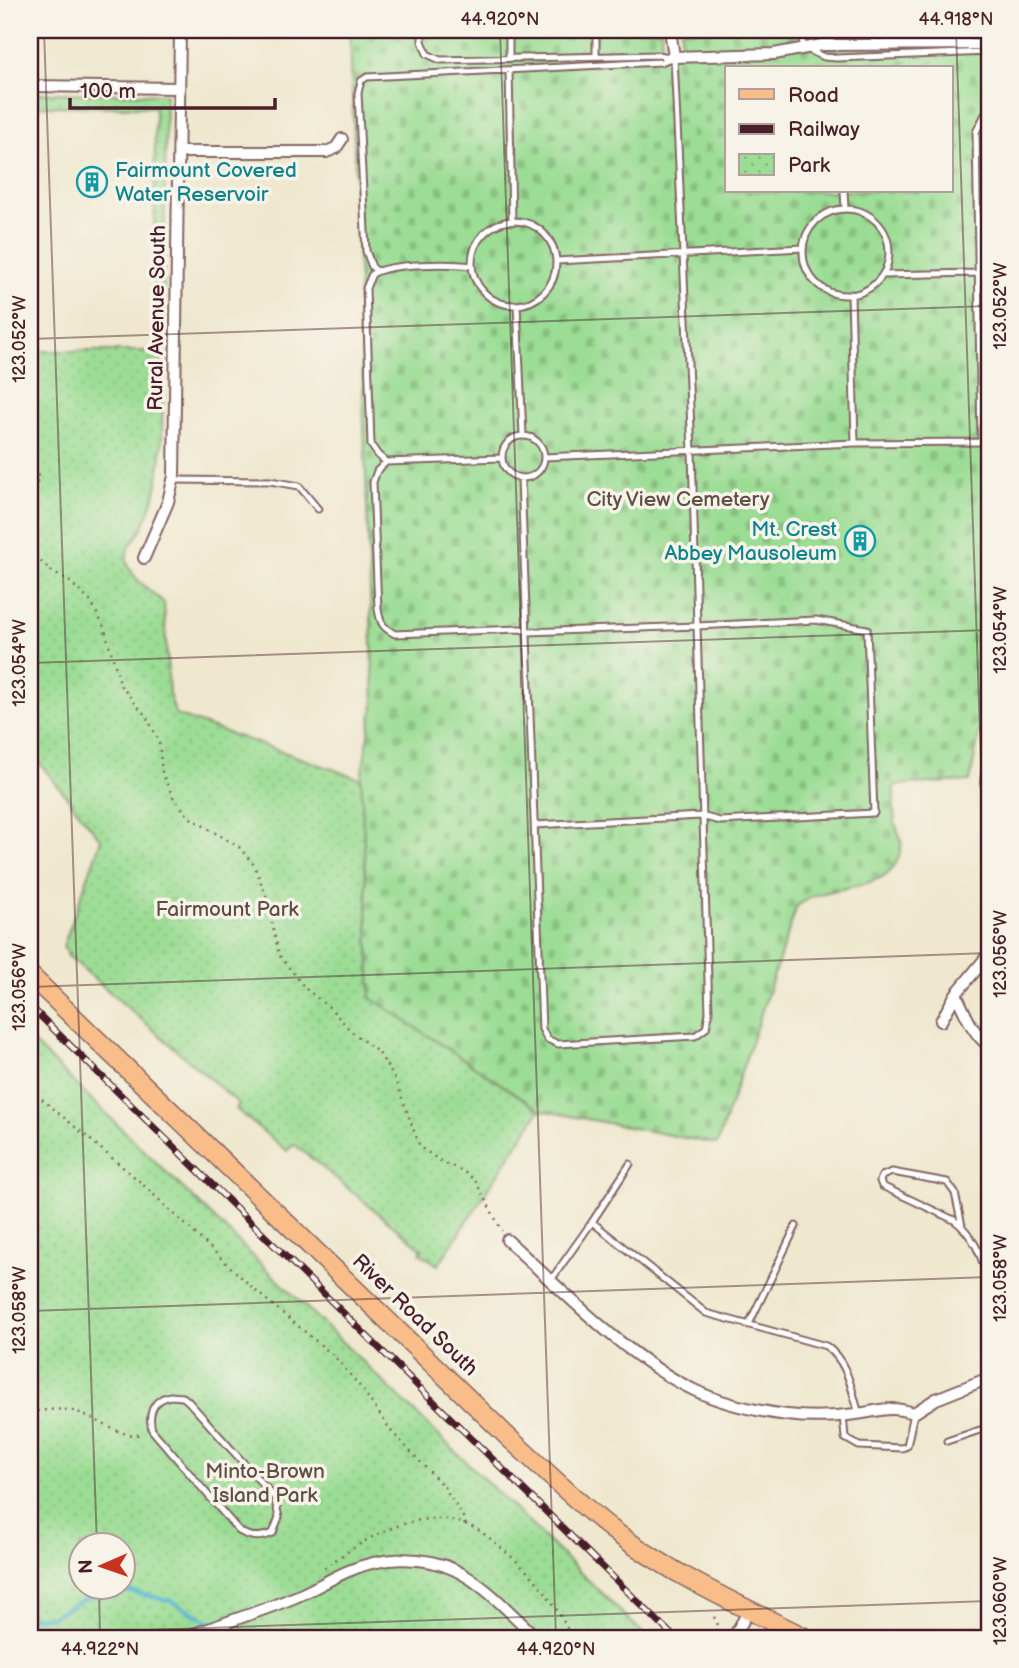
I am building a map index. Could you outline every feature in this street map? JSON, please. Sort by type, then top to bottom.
[{"type":"main road","name":"River Road South","points":[[30,975],[509,1438],[572,1495],[618,1534],[691,1579],[806,1638]]},
{"type":"street","name":"Rural Avenue South","points":[[144,558],[168,502],[174,480],[180,30]]},
{"type":"street","points":[[670,30],[674,57],[774,54],[804,47],[874,44],[989,44]]},
{"type":"street","points":[[30,86],[180,88]]},
{"type":"street","points":[[179,152],[326,152],[336,148],[342,139]]},
{"type":"street","points":[[989,758],[986,782],[989,794]]},
{"type":"street","points":[[941,1021],[956,994],[989,954]]},
{"type":"street","points":[[956,994],[971,1026],[989,1046]]},
{"type":"street","points":[[508,1240],[639,1358],[695,1391],[757,1410],[790,1416],[843,1415],[890,1407],[914,1413],[936,1399],[989,1378]]},
{"type":"street","points":[[182,1638],[302,1594],[348,1571],[373,1563],[403,1559],[428,1562],[459,1572],[478,1585],[537,1638]]},
{"type":"street","points":[[733,1638],[750,1609]]},
{"type":"lane","points":[[422,30],[422,41],[427,54],[440,60],[657,55],[674,57]]},
{"type":"lane","points":[[509,30],[509,58]]},
{"type":"lane","points":[[596,30],[596,56]]},
{"type":"lane","points":[[800,30],[804,47],[824,57],[989,52]]},
{"type":"lane","points":[[873,30],[874,44]]},
{"type":"lane","points":[[377,271],[372,267],[366,251],[358,93],[361,81],[372,75],[661,62],[674,57]]},
{"type":"lane","points":[[522,478],[542,1029],[547,1039],[558,1044],[695,1036],[706,1028],[709,1013],[692,451],[674,57]]},
{"type":"lane","points":[[837,58],[837,66]]},
{"type":"lane","points":[[509,70],[512,222]]},
{"type":"lane","points":[[544,457],[855,443],[981,442],[976,131],[989,107]]},
{"type":"lane","points":[[844,192],[845,208]]},
{"type":"lane","points":[[845,208],[858,210],[880,225],[889,250],[882,275],[874,285],[863,291],[839,294],[816,283],[808,272],[803,248],[806,235],[821,216],[845,208]]},
{"type":"lane","points":[[512,222],[537,228],[553,248],[556,261],[549,286],[541,296],[529,303],[517,305],[503,304],[492,299],[475,279],[472,266],[479,241],[488,231],[499,224],[512,222]]},
{"type":"lane","points":[[556,261],[803,248]]},
{"type":"lane","points":[[472,266],[386,268],[372,274],[366,288],[371,445],[377,455],[386,462],[502,458]]},
{"type":"lane","points":[[882,275],[977,273]]},
{"type":"lane","points":[[851,294],[855,443]]},
{"type":"lane","points":[[517,305],[523,435]]},
{"type":"lane","points":[[523,435],[536,439],[544,451],[544,457],[543,464],[534,475],[522,478],[508,472],[502,458],[504,445],[523,435]]},
{"type":"lane","points":[[386,462],[377,471],[373,482],[378,609],[384,629],[395,634],[521,629],[527,632],[816,620],[867,629],[874,813],[720,821],[701,816],[535,825]]},
{"type":"lane","points":[[174,480],[270,481],[299,486],[318,509]]},
{"type":"lane","points":[[551,1280],[630,1164]]},
{"type":"lane","points":[[962,1226],[955,1193],[947,1182],[892,1172],[882,1176],[882,1186],[962,1226],[972,1237],[989,1280]]},
{"type":"lane","points":[[592,1222],[698,1309],[814,1341],[836,1353],[845,1366],[859,1414]]},
{"type":"lane","points":[[748,1324],[796,1226]]},
{"type":"lane","points":[[170,1396],[188,1401],[274,1497],[279,1517],[273,1533],[253,1536],[239,1531],[152,1430],[150,1412],[158,1401],[170,1396]]},
{"type":"lane","points":[[843,1415],[845,1438],[859,1446],[902,1448],[907,1446],[914,1413]]},
{"type":"lane","points":[[947,1441],[989,1427]]},
{"type":"path","points":[[30,463],[38,474],[36,494],[30,506]]},
{"type":"path","points":[[30,552],[54,573],[69,581],[91,602],[104,627],[121,686],[146,716],[159,741],[162,773],[173,797],[189,817],[239,847],[254,865],[266,895],[279,955],[306,989],[379,1053],[395,1079],[420,1147],[475,1180],[508,1240]]},
{"type":"path","points":[[30,1092],[42,1099],[138,1180],[256,1291],[335,1357],[370,1399],[392,1432],[445,1488],[465,1525]]},
{"type":"path","points":[[30,1412],[55,1409],[74,1411],[134,1436],[152,1430]]},
{"type":"path","points":[[713,1615],[718,1625],[713,1638]]},
{"type":"green space","name":"City View Cemetery","points":[[350,30],[661,30],[662,48],[681,48],[681,30],[989,30],[989,684],[970,781],[894,785],[894,818],[901,838],[901,849],[897,862],[889,872],[867,883],[813,896],[797,906],[717,1144],[540,1110],[371,998],[361,779],[374,702]]},
{"type":"green space","name":"Fairmount Park","points":[[30,93],[166,94],[162,443],[154,497],[142,528],[129,548],[127,562],[142,584],[164,603],[169,694],[176,715],[361,779],[371,998],[540,1110],[438,1265],[420,1253],[422,1249],[294,1144],[287,1151],[236,1109],[239,1104],[67,955],[69,953],[63,947],[101,840],[30,751],[30,351],[154,351],[155,107],[30,106]]},
{"type":"green space","name":"Minto-Brown Island Park","points":[[30,1040],[648,1638],[30,1638]]},
{"type":"waterway","points":[[30,1617],[50,1617],[87,1598],[127,1591],[172,1601],[237,1638]]},
{"type":"railway","points":[[30,1006],[675,1638]]},
{"type":"place","name":"Fairmount Covered Water Reservoir","points":[[92,182]]},
{"type":"place","name":"Mt. Crest Abbey Mausoleum","points":[[860,541]]}]
